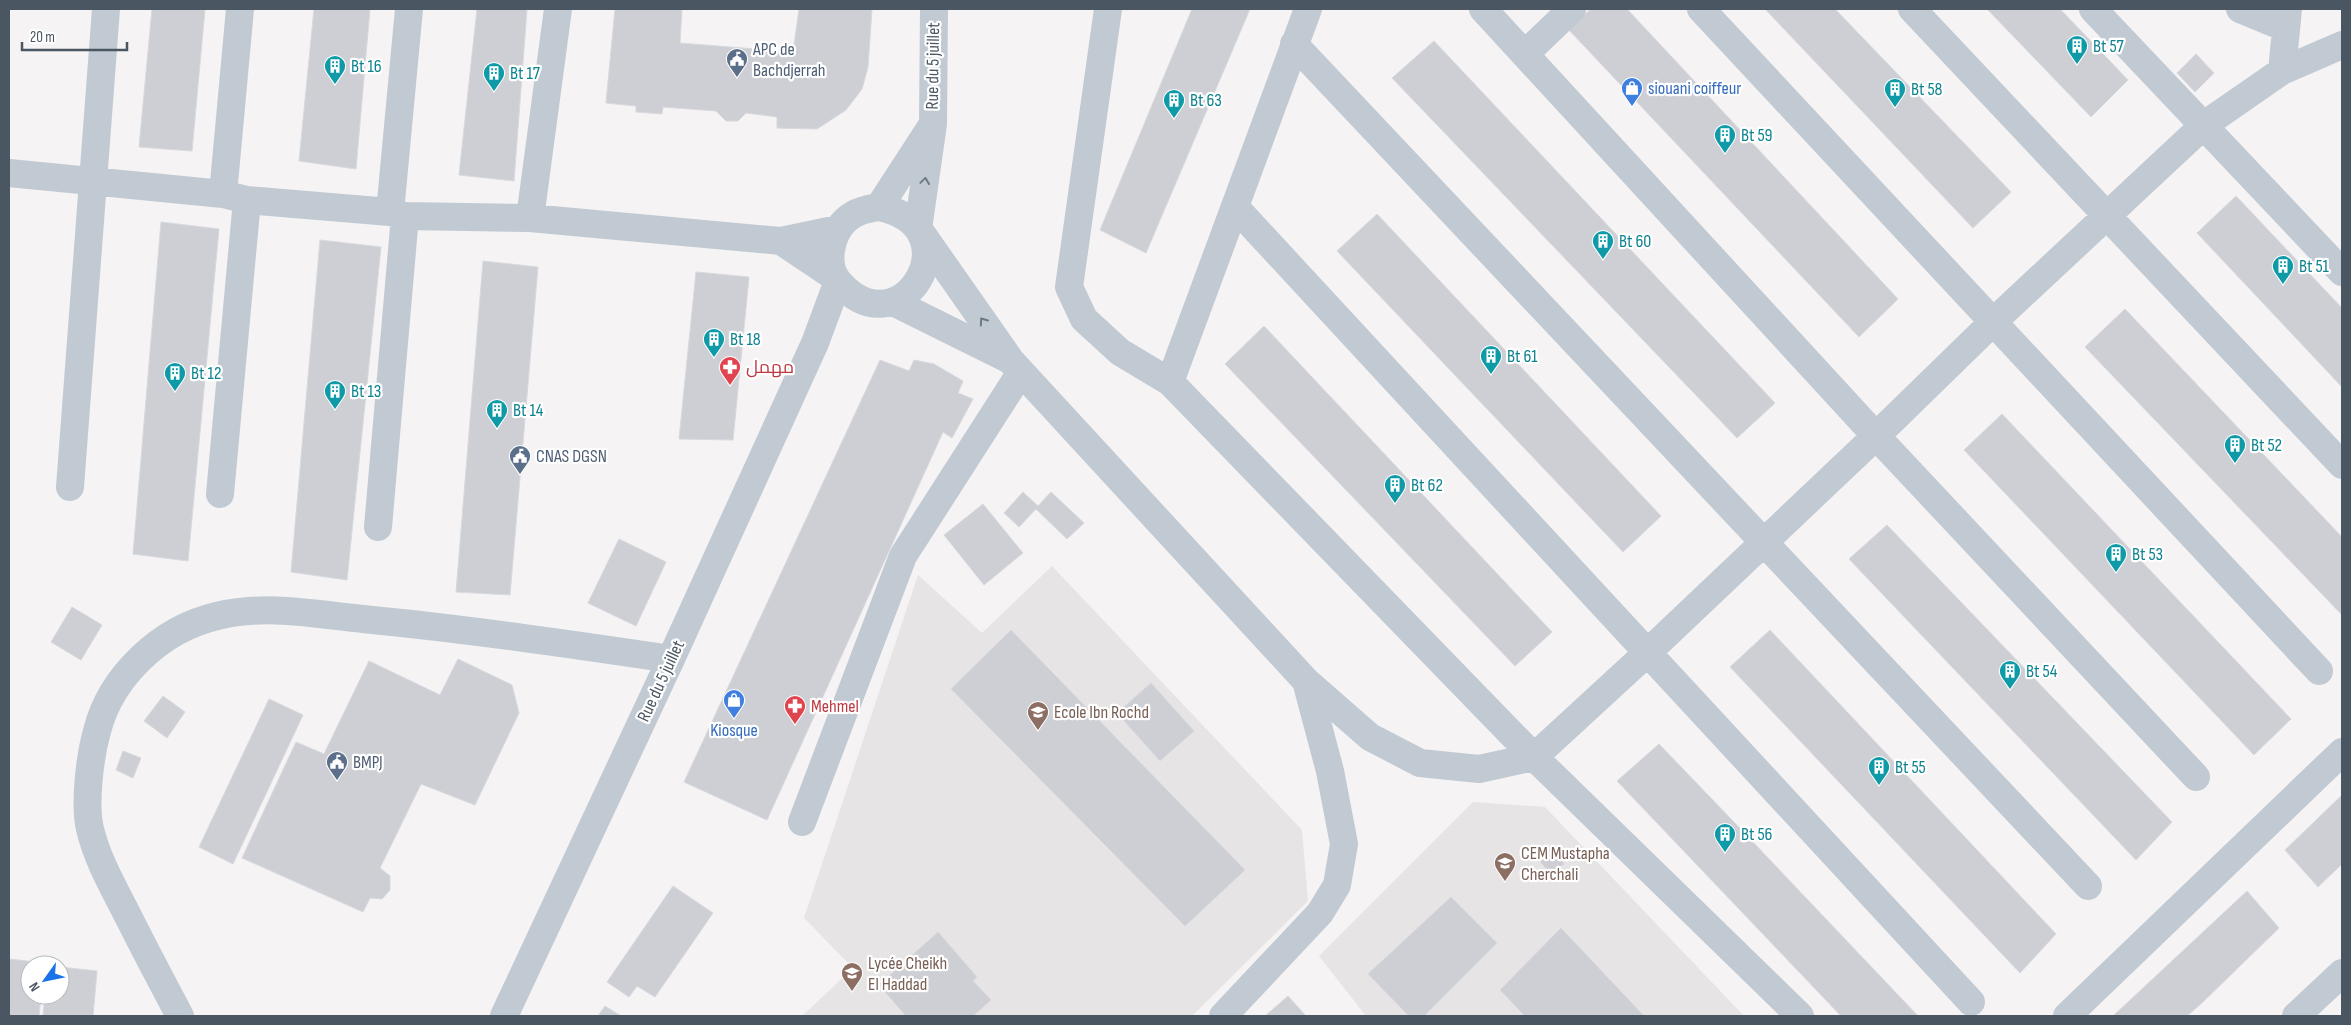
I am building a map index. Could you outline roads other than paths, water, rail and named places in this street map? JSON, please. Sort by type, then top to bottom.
[{"type":"street","points":[[70,487],[106,9]]},
{"type":"street","points":[[220,494],[235,197],[240,9]]},
{"type":"street","points":[[378,527],[409,9]]},
{"type":"street","points":[[530,218],[558,9]]},
{"type":"street","name":"Rue du 5 juillet","points":[[919,230],[933,124],[934,9]]},
{"type":"street","points":[[1108,9],[1069,287],[1084,319],[1120,352],[1170,382],[1534,757],[1800,1016]]},
{"type":"street","points":[[1170,382],[1236,208],[1308,9]]},
{"type":"street","points":[[1482,9],[1876,436],[2196,777]]},
{"type":"street","points":[[1525,54],[1572,9]]},
{"type":"street","points":[[1702,9],[2319,671]]},
{"type":"street","points":[[1912,9],[2342,465]]},
{"type":"street","points":[[2094,9],[2342,272]]},
{"type":"street","points":[[2240,9],[2287,18],[2282,71]]},
{"type":"street","points":[[1294,44],[1762,543],[2088,886]]},
{"type":"street","points":[[837,280],[831,261],[832,244],[838,229],[848,218],[862,210],[879,207],[895,210],[909,218],[1016,366],[1306,681],[1370,737],[1420,763],[1479,769],[1534,757],[1646,654],[1993,322],[2204,125],[2282,71],[2342,44]]},
{"type":"street","points":[[879,207],[933,124]]},
{"type":"street","points":[[9,173],[397,214],[530,218],[781,241],[838,229]]},
{"type":"street","points":[[1236,208],[1646,654],[1971,1002]]},
{"type":"street","points":[[781,241],[837,280],[846,292],[864,302],[881,304],[893,302],[908,294],[919,282],[926,266],[924,241],[919,230]]},
{"type":"street","name":"Rue du 5 juillet","points":[[504,1016],[672,659],[815,344],[837,280]]},
{"type":"street","points":[[815,344],[864,302]]},
{"type":"street","points":[[893,302],[1016,366]]},
{"type":"street","points":[[802,822],[903,556],[1016,366]]},
{"type":"street","points":[[180,1016],[102,867],[90,827],[89,778],[95,738],[102,710],[122,679],[144,654],[177,632],[216,616],[264,609],[454,628],[672,659]]},
{"type":"street","points":[[1223,1016],[1320,913],[1338,885],[1344,844],[1330,771],[1306,681]]},
{"type":"street","points":[[2066,1016],[2342,752]]},
{"type":"street","points":[[2296,1016],[2342,973]]},
{"type":"place","name":"Bt 57","points":[[2077,65]]},
{"type":"place","name":"APC de Bachdjerrah","points":[[737,78]]},
{"type":"place","name":"Bt 16","points":[[335,85]]},
{"type":"place","name":"Bt 17","points":[[494,92]]},
{"type":"place","name":"siouani coiffeur","points":[[1632,107]]},
{"type":"place","name":"Bt 58","points":[[1895,108]]},
{"type":"place","name":"Bt 63","points":[[1174,119]]},
{"type":"place","name":"Bt 59","points":[[1725,154]]},
{"type":"place","name":"Bt 60","points":[[1603,260]]},
{"type":"place","name":"Bt 51","points":[[2283,285]]},
{"type":"place","name":"Bt 18","points":[[714,358]]},
{"type":"place","name":"Bt 61","points":[[1491,375]]},
{"type":"place","name":"مهمل","points":[[730,386]]},
{"type":"place","name":"Bt 12","points":[[175,392]]},
{"type":"place","name":"Bt 13","points":[[335,410]]},
{"type":"place","name":"Bt 14","points":[[497,429]]},
{"type":"place","name":"Bt 52","points":[[2235,464]]},
{"type":"place","name":"CNAS DGSN","points":[[520,475]]},
{"type":"place","name":"Bt 62","points":[[1395,504]]},
{"type":"place","name":"Bt 53","points":[[2116,573]]},
{"type":"place","name":"Bt 54","points":[[2010,690]]},
{"type":"place","name":"Kiosque","points":[[734,719]]},
{"type":"place","name":"Mehmel","points":[[795,725]]},
{"type":"place","name":"Ecole Ibn Rochd","points":[[1038,731]]},
{"type":"place","name":"BMPJ","points":[[337,781]]},
{"type":"place","name":"Bt 55","points":[[1879,786]]},
{"type":"place","name":"Bt 56","points":[[1725,853]]},
{"type":"place","name":"CEM Mustapha Cherchali","points":[[1505,882]]},
{"type":"place","name":"Lycée Cheikh El Haddad","points":[[852,992]]}]
